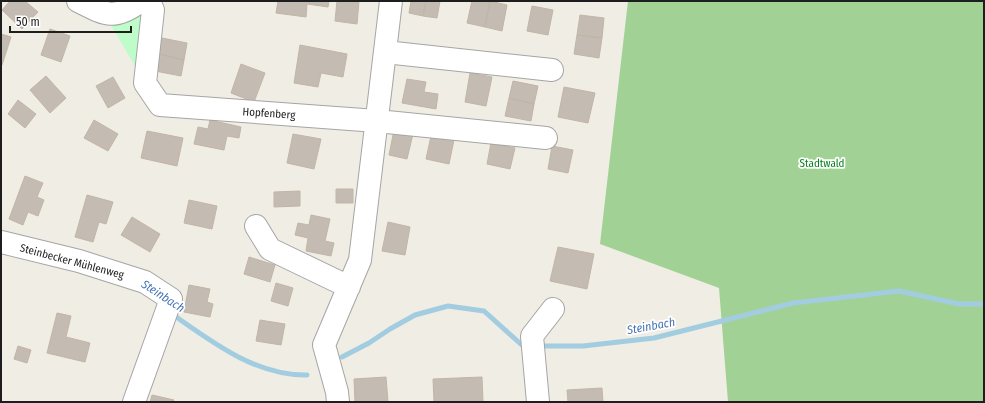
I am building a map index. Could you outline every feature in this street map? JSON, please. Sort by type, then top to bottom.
[{"type":"street","points":[[78,1],[105,15],[126,12],[141,1]]},
{"type":"street","name":"Hopfenberg","points":[[149,1],[153,10],[145,83],[160,104],[377,121],[546,138]]},
{"type":"street","points":[[338,402],[337,392],[324,345],[360,260],[391,1]]},
{"type":"street","points":[[385,52],[552,70]]},
{"type":"street","points":[[256,226],[270,249],[349,287]]},
{"type":"street","name":"Steinbecker Mühlenweg","points":[[1,242],[79,261],[145,282],[171,299],[134,402]]},
{"type":"street","points":[[538,402],[533,346],[553,309]]},
{"type":"green space","points":[[141,1],[145,83],[105,15]]},
{"type":"green space","name":"Stadtwald","points":[[628,1],[984,1],[984,402],[728,402],[719,288],[600,244]]},
{"type":"building","points":[[10,1],[25,1],[38,12],[22,29],[2,10]]},
{"type":"building","points":[[278,1],[329,1],[328,7],[307,4],[306,17],[276,13]]},
{"type":"building","points":[[337,1],[359,1],[357,24],[335,21]]},
{"type":"building","points":[[411,1],[426,1],[423,16],[409,13]]},
{"type":"building","points":[[426,1],[440,1],[437,18],[423,16]]},
{"type":"building","points":[[472,1],[490,1],[485,27],[467,23]]},
{"type":"building","points":[[490,1],[507,5],[502,31],[485,27]]},
{"type":"building","points":[[532,6],[553,10],[548,35],[527,31]]},
{"type":"building","points":[[580,15],[604,18],[602,38],[577,35]]},
{"type":"building","points":[[50,29],[70,36],[61,62],[41,55]]},
{"type":"building","points":[[1,34],[11,37],[2,65],[1,65]]},
{"type":"building","points":[[577,35],[602,38],[599,58],[574,54]]},
{"type":"building","points":[[162,38],[187,43],[184,60],[159,54]]},
{"type":"building","points":[[300,45],[347,54],[343,77],[321,73],[318,87],[294,83]]},
{"type":"building","points":[[159,54],[184,60],[181,76],[155,71]]},
{"type":"building","points":[[241,64],[265,73],[254,102],[231,93]]},
{"type":"building","points":[[470,73],[492,77],[486,106],[465,102]]},
{"type":"building","points":[[46,76],[66,98],[50,113],[30,90]]},
{"type":"building","points":[[113,77],[125,98],[108,108],[96,86]]},
{"type":"building","points":[[407,79],[426,82],[424,92],[438,94],[436,109],[402,103]]},
{"type":"building","points":[[513,81],[538,86],[534,104],[509,98]]},
{"type":"building","points":[[564,87],[595,93],[588,123],[558,117]]},
{"type":"building","points":[[509,98],[534,104],[531,121],[505,116]]},
{"type":"building","points":[[18,100],[36,114],[25,128],[8,114]]},
{"type":"building","points":[[94,120],[118,134],[108,151],[84,138]]},
{"type":"building","points":[[210,120],[241,127],[239,138],[227,136],[224,150],[194,144],[198,127],[208,129]]},
{"type":"building","points":[[394,130],[413,134],[407,159],[389,155]]},
{"type":"building","points":[[147,131],[183,138],[177,166],[141,158]]},
{"type":"building","points":[[293,134],[321,139],[314,169],[287,163]]},
{"type":"building","points":[[431,136],[454,140],[449,164],[426,159]]},
{"type":"building","points":[[491,143],[515,148],[510,169],[487,164]]},
{"type":"building","points":[[552,146],[573,150],[568,173],[548,169]]},
{"type":"building","points":[[25,176],[43,183],[37,197],[44,200],[38,216],[28,212],[23,225],[9,219]]},
{"type":"building","points":[[336,189],[353,189],[353,203],[336,203]]},
{"type":"building","points":[[300,191],[300,206],[274,207],[274,192]]},
{"type":"building","points":[[87,195],[113,202],[106,224],[99,222],[93,242],[75,237]]},
{"type":"building","points":[[189,200],[217,206],[212,229],[184,223]]},
{"type":"building","points":[[311,215],[330,219],[325,241],[334,243],[331,256],[306,251],[308,238],[295,235],[298,223],[309,225]]},
{"type":"building","points":[[132,217],[160,234],[150,252],[121,235]]},
{"type":"building","points":[[388,222],[410,227],[405,255],[382,251]]},
{"type":"building","points":[[558,247],[594,254],[587,289],[550,281]]},
{"type":"building","points":[[249,257],[275,265],[270,282],[244,274]]},
{"type":"building","points":[[276,283],[293,288],[288,306],[271,301]]},
{"type":"building","points":[[189,285],[210,289],[207,302],[213,304],[210,317],[184,312]]},
{"type":"building","points":[[57,313],[71,316],[66,337],[90,343],[85,362],[47,353]]},
{"type":"building","points":[[260,320],[285,324],[281,345],[256,341]]},
{"type":"building","points":[[18,346],[31,350],[27,363],[14,359]]},
{"type":"building","points":[[386,377],[388,402],[355,402],[354,379]]},
{"type":"building","points":[[482,377],[483,402],[434,402],[433,379]]},
{"type":"building","points":[[602,388],[603,402],[568,402],[567,390]]},
{"type":"building","points":[[152,395],[174,400],[173,402],[150,402]]},
{"type":"waterway","name":"Steinbach","points":[[538,346],[583,346],[654,338],[793,303],[899,291],[959,304],[984,304]]},
{"type":"waterway","name":"Steinbach","points":[[342,357],[369,343],[415,315],[448,306],[484,311],[523,346],[528,346]]},
{"type":"waterway","name":"Steinbach","points":[[172,314],[219,346],[252,364],[288,374],[307,375]]}]
